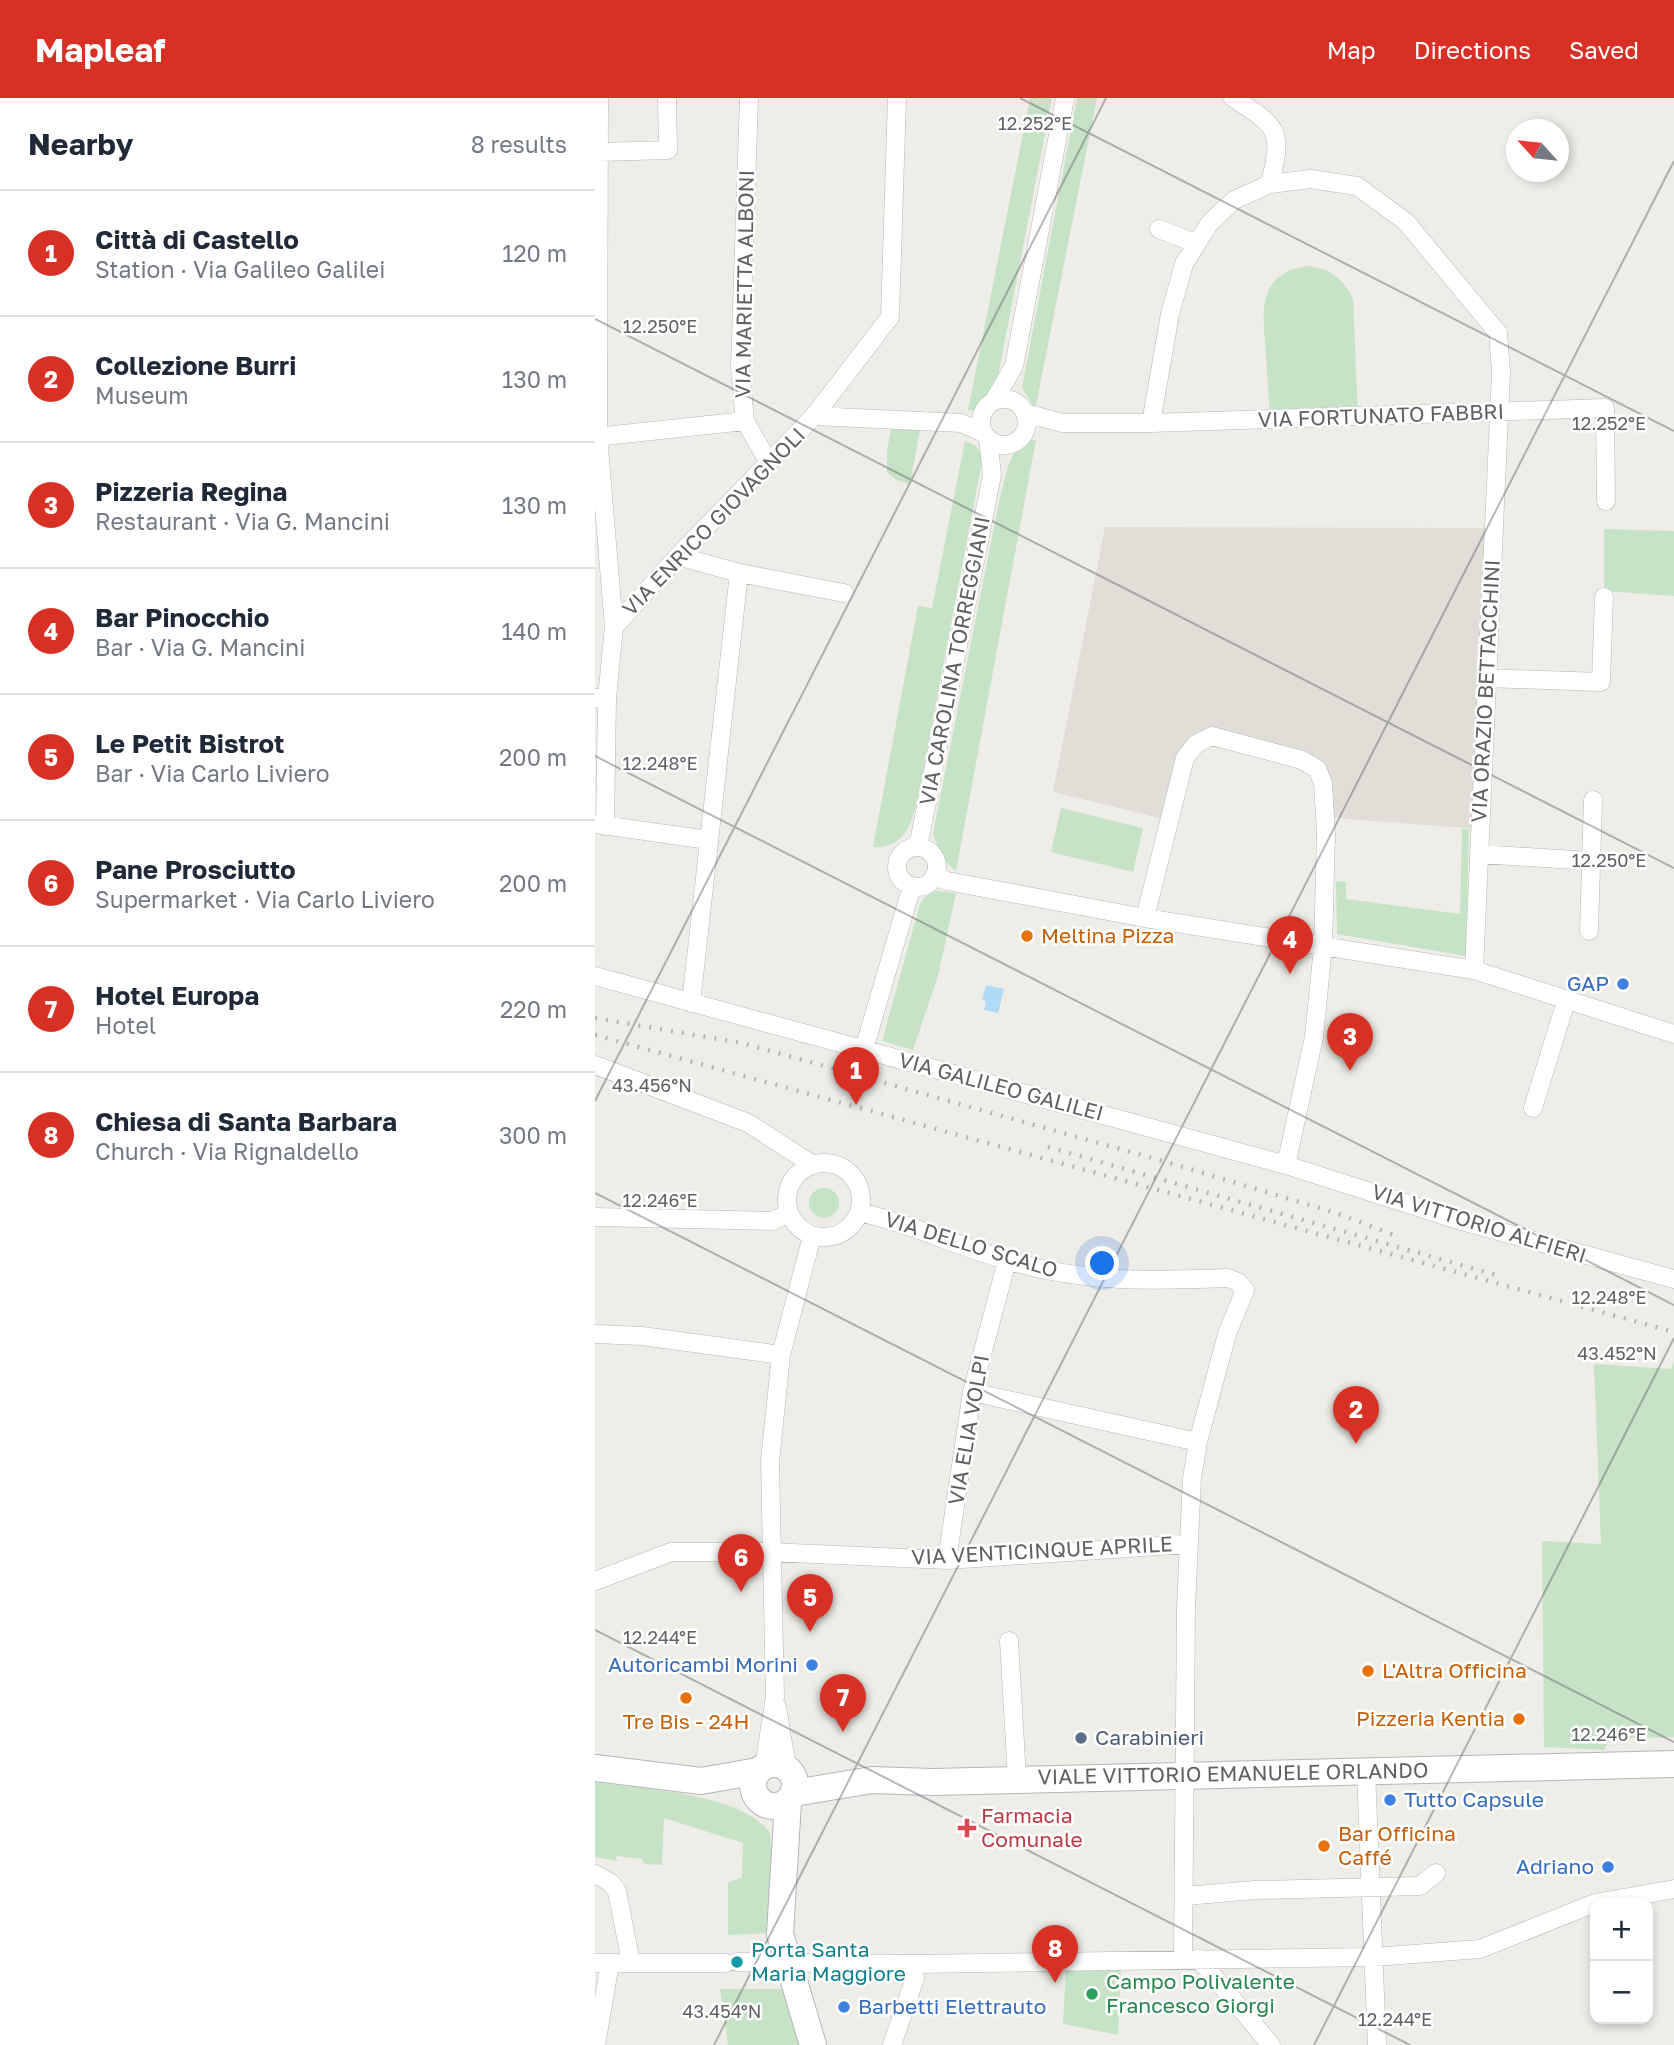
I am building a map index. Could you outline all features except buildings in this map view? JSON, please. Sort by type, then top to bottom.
[{"type":"main road","name":"VIALE VITTORIO EMANUELE ORLANDO","points":[[595,1768],[701,1781],[776,1784],[1674,1764]]},
{"type":"main road","points":[[776,1784],[783,1862],[780,1934],[813,2045]]},
{"type":"street","points":[[599,98],[597,437],[614,627],[601,698],[600,825],[708,840]]},
{"type":"street","points":[[599,152],[668,150],[667,98]]},
{"type":"street","name":"VIA MARIETTA ALBONI","points":[[749,98],[740,354],[745,421],[769,463]]},
{"type":"street","name":"VIA ENRICO GIOVAGNOLI","points":[[614,627],[678,556],[814,416],[890,317],[897,98]]},
{"type":"street","points":[[1014,366],[1027,425],[1017,440],[1000,444],[986,436],[988,407],[1014,366],[1065,98]]},
{"type":"street","points":[[1233,98],[1266,119],[1276,133],[1277,155],[1270,184]]},
{"type":"street","name":"VIA ORAZIO BETTACCHINI","points":[[1151,423],[1170,314],[1184,264],[1209,224],[1234,200],[1270,184],[1310,179],[1357,186],[1406,222],[1498,332],[1501,372],[1474,970]]},
{"type":"street","points":[[1159,229],[1195,243]]},
{"type":"street","points":[[988,407],[1007,399],[1023,409]]},
{"type":"street","name":"VIA ENRICO GIOVAGNOLI","points":[[961,423],[988,407]]},
{"type":"street","name":"VIA FORTUNATO FABBRI","points":[[1023,409],[1063,423],[1151,423],[1605,408],[1606,501]]},
{"type":"street","name":"VIA ENRICO GIOVAGNOLI","points":[[814,416],[961,423],[986,436]]},
{"type":"street","points":[[597,437],[745,421]]},
{"type":"street","name":"VIA FORTUNATO FABBRI","points":[[1017,440],[1063,423]]},
{"type":"street","name":"VIA CAROLINA TORREGGIANI","points":[[918,847],[992,475],[986,436]]},
{"type":"street","name":"VIA CAROLINA TORREGGIANI","points":[[992,475],[1017,440]]},
{"type":"street","points":[[678,556],[739,573],[844,593]]},
{"type":"street","points":[[691,1003],[739,573]]},
{"type":"street","points":[[1486,678],[1601,682],[1604,597]]},
{"type":"street","points":[[1145,918],[1185,758],[1196,744],[1212,736],[1287,755],[1317,769],[1323,783],[1325,814],[1323,947],[1314,1037],[1286,1165]]},
{"type":"street","points":[[1589,930],[1593,800]]},
{"type":"street","points":[[918,847],[934,857],[934,876],[925,885],[912,886],[901,879],[897,867],[901,854],[918,847]]},
{"type":"street","points":[[1479,854],[1590,861]]},
{"type":"street","points":[[934,876],[947,881],[1145,918],[1474,970],[1674,1034]]},
{"type":"street","points":[[864,1049],[912,886]]},
{"type":"street","name":"VIA GALILEO GALILEI","points":[[595,976],[1286,1165]]},
{"type":"street","points":[[1533,1108],[1566,1001]]},
{"type":"street","points":[[595,1065],[745,1122],[813,1165]]},
{"type":"street","points":[[825,1163],[848,1172],[860,1192],[859,1212],[846,1231],[835,1236],[812,1236],[794,1223],[789,1213],[787,1193],[790,1184],[796,1175],[813,1165],[825,1163]]},
{"type":"street","name":"VIA VITTORIO ALFIERI","points":[[1286,1165],[1458,1220],[1674,1279]]},
{"type":"street","name":"VIA DELLO SCALO","points":[[859,1212],[1007,1261],[1059,1273],[1136,1282],[1228,1278],[1238,1282],[1245,1290],[1227,1334],[1198,1442]]},
{"type":"street","points":[[595,1217],[772,1221],[789,1213]]},
{"type":"street","points":[[776,1784],[770,1461],[781,1355],[812,1236]]},
{"type":"street","name":"VIA ELIA VOLPI","points":[[947,1560],[972,1392],[1007,1261]]},
{"type":"street","points":[[595,1334],[642,1336],[781,1355]]},
{"type":"street","points":[[972,1392],[1198,1442],[1192,1478],[1186,1607],[1185,1896],[1191,1959],[1271,2045]]},
{"type":"street","name":"VIA VENTICINQUE APRILE","points":[[595,1581],[671,1552],[770,1552],[947,1560],[1189,1544]]},
{"type":"street","points":[[1009,1641],[1017,1778]]},
{"type":"street","points":[[1366,1771],[1377,2045]]},
{"type":"street","points":[[1185,1896],[1370,1886],[1420,1886],[1436,1873]]},
{"type":"street","points":[[595,1874],[611,1883],[617,1891],[631,1963]]},
{"type":"street","points":[[1623,1898],[1674,1889]]},
{"type":"street","points":[[596,2045],[602,1963],[788,1961],[916,1964],[1374,1957],[1480,1949],[1590,1905]]},
{"type":"street","points":[[891,2045],[915,1978]]},
{"type":"shaded area","points":[[1105,527],[1493,528],[1480,829],[1325,815],[1317,769],[1212,736],[1196,744],[1168,820],[1053,792]]},
{"type":"green space","points":[[1030,98],[1052,98],[994,396],[977,411],[968,410]]},
{"type":"green space","points":[[1077,98],[1097,98],[1035,410],[1022,387]]},
{"type":"green space","points":[[1307,266],[1335,275],[1353,299],[1358,417],[1270,419],[1264,325],[1266,298],[1270,287],[1278,278],[1290,270]]},
{"type":"green space","points":[[891,429],[920,430],[910,484],[896,480],[887,472]]},
{"type":"green space","points":[[1029,440],[1036,440],[956,871],[941,858],[933,833],[1006,472],[1016,450]]},
{"type":"green space","points":[[965,441],[975,445],[983,457],[919,792],[911,822],[902,837],[894,843],[873,847],[918,606],[932,608]]},
{"type":"green space","points":[[1604,529],[1674,531],[1674,596],[1604,591]]},
{"type":"green space","points":[[1061,808],[1143,828],[1133,872],[1051,852]]},
{"type":"green space","points":[[1462,829],[1469,829],[1466,956],[1337,934],[1336,881],[1346,882],[1346,899],[1460,914]]},
{"type":"green space","points":[[936,891],[956,893],[938,976],[913,1050],[882,1041],[920,904],[926,896]]},
{"type":"green space","points":[[824,1188],[835,1192],[839,1203],[835,1214],[824,1218],[813,1214],[809,1203],[813,1192]]},
{"type":"green space","points":[[1674,1361],[1674,1737],[1610,1739],[1604,1750],[1544,1747],[1542,1541],[1601,1544],[1594,1364],[1671,1369]]},
{"type":"green space","points":[[595,1782],[715,1801],[738,1809],[757,1820],[770,1833],[776,1933],[728,1935],[728,1883],[742,1877],[743,1843],[664,1818],[662,1865],[644,1864],[642,1859],[616,1856],[617,1861],[595,1857]]},
{"type":"green space","name":"Campo Polivalente Francesco Giorgi","points":[[1066,1970],[1121,1970],[1118,2035],[1063,2024]]},
{"type":"green space","points":[[720,1989],[784,1989],[802,2045],[728,2045]]},
{"type":"water","points":[[986,985],[1004,989],[998,1013],[984,1010],[986,1001],[982,1000]]},
{"type":"railway","points":[[595,1018],[742,1043],[1163,1161],[1333,1212],[1394,1235]]},
{"type":"railway","points":[[595,1035],[1674,1332]]},
{"type":"railway","points":[[1048,1147],[1496,1275]]},
{"type":"place","name":"Meltina Pizza","points":[[1027,936]]},
{"type":"place","name":"Bar Pinocchio","points":[[1290,974]]},
{"type":"place","name":"GAP","points":[[1623,984]]},
{"type":"place","name":"Pizzeria Regina","points":[[1350,1071]]},
{"type":"place","name":"Città di Castello","points":[[856,1105]]},
{"type":"place","name":"Collezione Burri","points":[[1356,1444]]},
{"type":"place","name":"Pane Prosciutto","points":[[741,1592]]},
{"type":"place","name":"Le Petit Bistrot","points":[[810,1632]]},
{"type":"place","name":"Autoricambi Morini","points":[[812,1665]]},
{"type":"place","name":"L'Altra Officina","points":[[1368,1671]]},
{"type":"place","name":"Tre Bis - 24H","points":[[686,1698]]},
{"type":"place","name":"Pizzeria Kentia","points":[[1519,1719]]},
{"type":"place","name":"Hotel Europa","points":[[843,1732]]},
{"type":"place","name":"Carabinieri","points":[[1081,1738]]},
{"type":"place","name":"Tutto Capsule","points":[[1390,1800]]},
{"type":"place","name":"Farmacia Comunale","points":[[967,1828]]},
{"type":"place","name":"Bar Officina Caffé","points":[[1324,1846]]},
{"type":"place","name":"Adriano","points":[[1608,1867]]},
{"type":"place","name":"Porta Santa Maria Maggiore","points":[[737,1962]]},
{"type":"place","name":"Chiesa di Santa Barbara","points":[[1055,1983]]},
{"type":"place","name":"Campo Polivalente Francesco Giorgi","points":[[1092,1994]]},
{"type":"place","name":"Barbetti Elettrauto","points":[[844,2007]]}]
